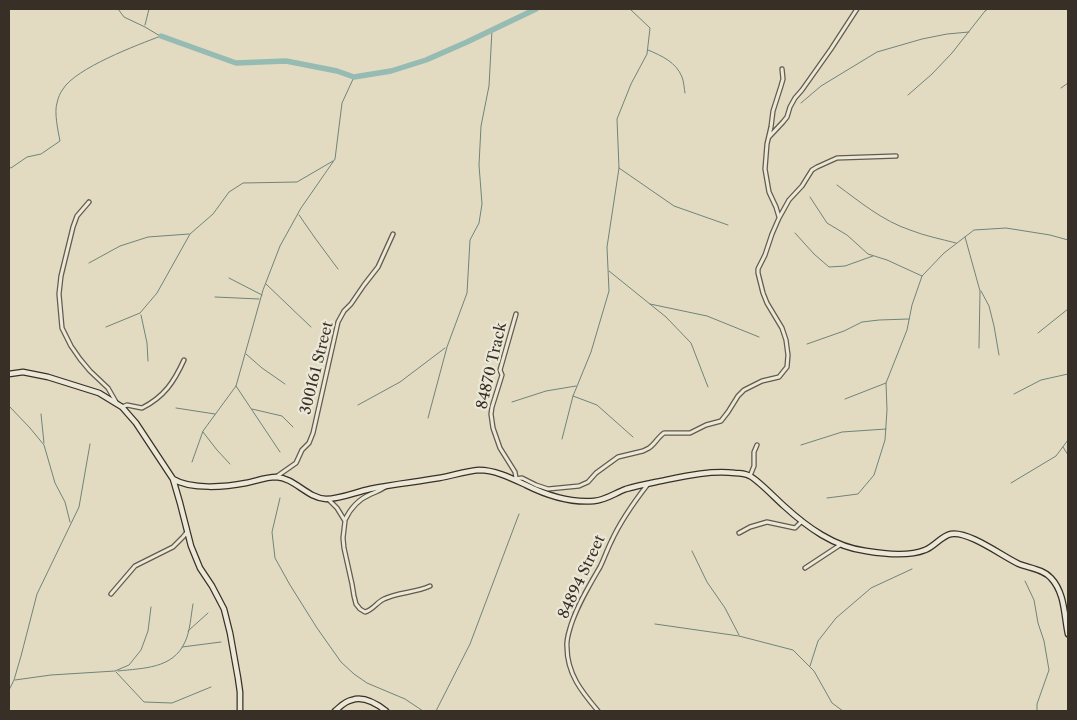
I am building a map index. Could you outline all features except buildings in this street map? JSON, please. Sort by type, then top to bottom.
[{"type":"street","points":[[769,137],[787,117],[795,98],[831,49],[857,9]]},
{"type":"street","points":[[779,218],[776,206],[769,192],[766,177],[766,151],[773,111],[781,86],[782,69]]},
{"type":"street","points":[[515,478],[522,478],[536,486],[548,489],[568,488],[586,484],[596,473],[614,460],[649,448],[664,433],[690,433],[706,425],[721,421],[744,390],[762,381],[779,377],[788,363],[786,340],[782,328],[765,298],[758,269],[779,218],[789,200],[802,186],[812,170],[817,167],[838,158],[896,156]]},
{"type":"street","points":[[89,202],[77,216],[61,276],[59,294],[62,328],[80,359],[108,388],[116,403]]},
{"type":"street","name":"300161 Street","points":[[276,478],[296,463],[313,433],[338,322],[344,311],[378,266],[392,234]]},
{"type":"street","name":"84870 Track","points":[[515,478],[514,472],[500,448],[491,414],[502,375],[500,370],[516,314]]},
{"type":"street","points":[[122,406],[142,408],[160,397],[173,380],[184,360]]},
{"type":"street","points":[[9,374],[23,372],[48,377],[98,393],[122,406],[136,423],[173,479],[191,546],[200,568],[224,609],[232,640],[238,678],[240,711]]},
{"type":"street","points":[[750,476],[754,466],[756,445]]},
{"type":"street","points":[[173,479],[177,482],[196,486],[233,486],[276,478],[286,479],[316,497],[328,499],[386,486],[486,470],[515,478],[542,492],[578,501],[601,500],[625,489],[695,474],[735,473],[750,476],[813,530],[840,544],[863,551],[909,554],[927,550],[947,535],[961,535],[988,546],[1021,564],[1038,570],[1050,576],[1058,588],[1063,600],[1068,634]]},
{"type":"street","name":"84894 Street","points":[[598,711],[575,681],[566,647],[569,633],[576,610],[600,566],[613,537],[634,502],[648,484]]},
{"type":"street","points":[[386,486],[358,502],[345,521],[344,548],[356,604],[360,610],[370,611],[382,599],[422,590],[430,586]]},
{"type":"street","points":[[328,499],[337,508],[345,521]]},
{"type":"street","points":[[739,533],[766,522],[792,528],[797,527],[802,521]]},
{"type":"street","points":[[111,594],[135,566],[173,547],[187,532]]},
{"type":"street","points":[[805,568],[840,544]]},
{"type":"street","points":[[1064,609],[1068,614]]},
{"type":"street","points":[[335,711],[347,702],[357,699],[374,703],[386,711]]},
{"type":"waterway","points":[[118,9],[124,17],[160,36]]},
{"type":"waterway","points":[[145,25],[149,9]]},
{"type":"waterway","points":[[161,36],[236,63],[286,61],[337,71],[354,77],[391,71],[426,60],[536,9]]},
{"type":"waterway","points":[[562,439],[573,396],[591,352],[609,291],[607,247],[619,168],[617,119],[631,84],[647,54],[650,28],[630,9]]},
{"type":"waterway","points":[[908,95],[952,53],[988,9]]},
{"type":"waterway","points":[[428,418],[447,347],[467,293],[470,240],[479,223],[482,204],[479,165],[481,126],[489,86],[492,30]]},
{"type":"waterway","points":[[801,103],[821,86],[877,52],[922,39],[969,32]]},
{"type":"waterway","points":[[9,167],[11,168],[27,157],[41,154],[60,141],[56,107],[61,92],[70,81],[93,65],[161,36]]},
{"type":"waterway","points":[[648,50],[663,57],[676,67],[682,77],[685,93]]},
{"type":"waterway","points":[[192,462],[203,431],[236,386],[263,290],[280,246],[301,208],[335,159],[342,103],[354,77]]},
{"type":"waterway","points":[[1061,88],[1068,83]]},
{"type":"waterway","points":[[106,327],[140,313],[157,293],[190,234],[213,214],[229,192],[243,183],[297,182],[333,161]]},
{"type":"waterway","points":[[619,168],[674,206],[728,225]]},
{"type":"waterway","points":[[837,185],[890,222],[921,234],[956,243]]},
{"type":"waterway","points":[[810,197],[827,223],[847,235],[868,254],[887,260],[922,276]]},
{"type":"waterway","points":[[299,215],[338,269]]},
{"type":"waterway","points":[[827,498],[858,494],[874,475],[885,440],[886,383],[907,330],[912,305],[922,276],[944,253],[974,230],[1006,228],[1068,240]]},
{"type":"waterway","points":[[795,233],[829,267],[845,266],[873,256]]},
{"type":"waterway","points":[[89,263],[120,246],[148,237],[189,234]]},
{"type":"waterway","points":[[965,237],[980,291],[979,348]]},
{"type":"waterway","points":[[609,271],[666,317],[691,343],[708,387]]},
{"type":"waterway","points":[[229,278],[262,295]]},
{"type":"waterway","points":[[266,284],[311,327]]},
{"type":"waterway","points":[[981,291],[989,306],[999,355]]},
{"type":"waterway","points":[[215,297],[259,299]]},
{"type":"waterway","points":[[650,304],[707,316],[759,337]]},
{"type":"waterway","points":[[1038,333],[1068,309]]},
{"type":"waterway","points":[[141,315],[147,343],[148,361]]},
{"type":"waterway","points":[[807,344],[844,331],[862,322],[909,319]]},
{"type":"waterway","points":[[358,405],[400,382],[445,348]]},
{"type":"waterway","points":[[246,354],[285,384]]},
{"type":"waterway","points":[[1014,394],[1041,380],[1068,374]]},
{"type":"waterway","points":[[845,399],[886,383]]},
{"type":"waterway","points":[[236,386],[280,452]]},
{"type":"waterway","points":[[512,402],[546,391],[576,386]]},
{"type":"waterway","points":[[573,396],[597,405],[633,437]]},
{"type":"waterway","points":[[9,406],[44,445],[55,483],[65,502],[70,522]]},
{"type":"waterway","points":[[176,408],[215,414]]},
{"type":"waterway","points":[[252,409],[282,416],[293,427]]},
{"type":"waterway","points":[[41,414],[44,443]]},
{"type":"waterway","points":[[801,445],[842,432],[886,429]]},
{"type":"waterway","points":[[203,432],[230,464]]},
{"type":"waterway","points":[[1011,483],[1056,456],[1068,440]]},
{"type":"waterway","points":[[9,690],[14,680],[37,594],[79,507],[90,444]]},
{"type":"waterway","points":[[1063,447],[1068,455]]},
{"type":"waterway","points":[[280,498],[272,532],[275,558],[317,628],[341,662],[354,674],[367,683],[405,699],[423,711]]},
{"type":"waterway","points":[[436,711],[470,644],[519,514]]},
{"type":"waterway","points":[[692,551],[707,582],[725,608],[739,635]]},
{"type":"waterway","points":[[810,666],[818,641],[836,618],[871,588],[912,569]]},
{"type":"waterway","points":[[1025,581],[1034,600],[1049,670],[1037,704],[1037,711]]},
{"type":"waterway","points":[[118,671],[156,666],[173,658],[180,651],[187,638],[193,604]]},
{"type":"waterway","points":[[15,680],[51,675],[115,671],[129,665],[141,650],[148,631],[151,607]]},
{"type":"waterway","points":[[188,631],[208,613]]},
{"type":"waterway","points":[[655,624],[739,636],[793,650],[814,671],[832,703],[843,711]]},
{"type":"waterway","points":[[182,647],[221,642]]},
{"type":"waterway","points":[[116,672],[144,702],[172,703],[211,687]]}]
